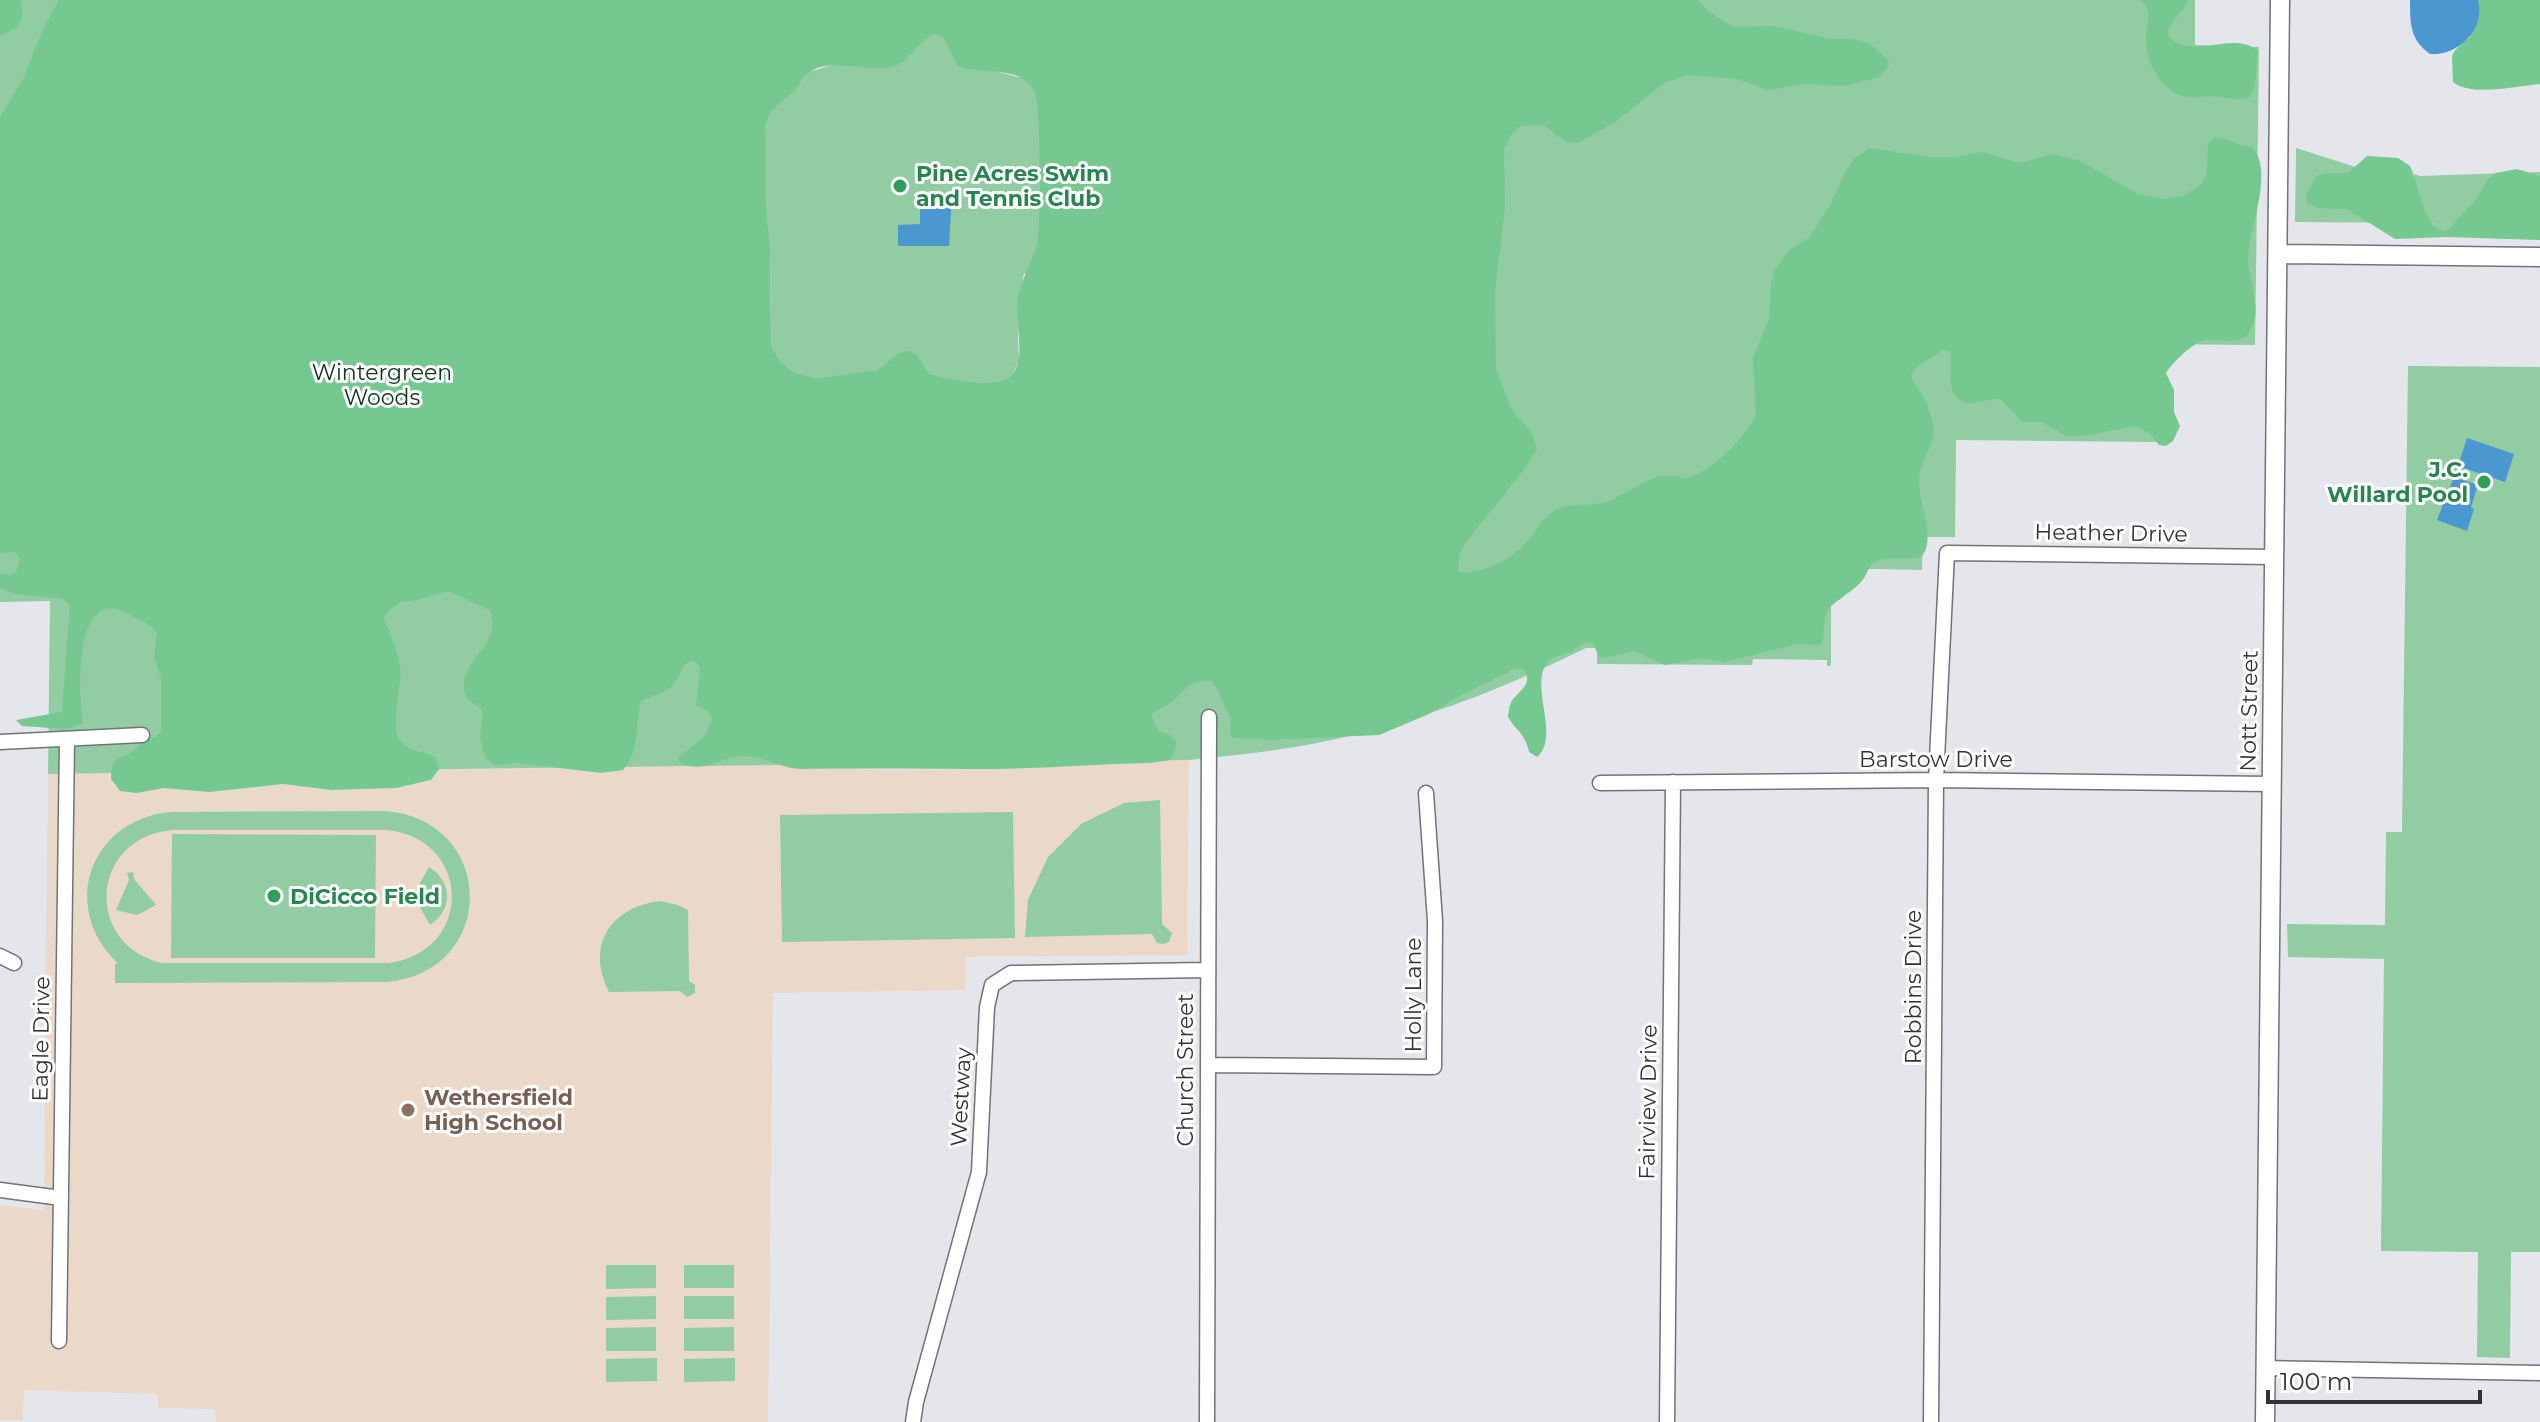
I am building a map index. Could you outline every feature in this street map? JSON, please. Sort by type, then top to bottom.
[{"type":"street","name":"Nott Street","points":[[2265,1422],[2280,0]]},
{"type":"street","points":[[2278,254],[2540,257]]},
{"type":"street","name":"Heather Drive","points":[[1947,553],[2275,557]]},
{"type":"street","name":"Robbins Drive","points":[[1931,1422],[1936,780],[1947,553]]},
{"type":"street","name":"Church Street","points":[[1207,1422],[1209,717]]},
{"type":"street","points":[[0,742],[142,735]]},
{"type":"street","name":"Eagle Drive","points":[[59,1341],[67,739]]},
{"type":"street","name":"Barstow Drive","points":[[1600,783],[1936,780],[2272,784]]},
{"type":"street","name":"Fairview Drive","points":[[1667,1422],[1673,782]]},
{"type":"street","name":"Holly Lane","points":[[1208,1065],[1434,1067],[1435,921],[1426,793]]},
{"type":"street","points":[[0,956],[14,963]]},
{"type":"street","name":"Westway","points":[[913,1422],[979,1172],[987,1007],[992,985],[1011,973],[1206,970]]},
{"type":"street","points":[[0,1190],[61,1198]]},
{"type":"street","points":[[2265,1368],[2540,1373]]},
{"type":"shaded area","name":"Wethersfield High School","points":[[1189,760],[1187,955],[966,957],[965,990],[773,993],[768,1422],[216,1422],[215,1409],[158,1408],[158,1394],[24,1390],[22,1420],[0,1420],[0,1205],[44,1210],[48,774],[110,774],[114,786],[128,793],[164,788],[209,792],[284,784],[331,790],[396,788],[426,782],[435,777],[439,769],[554,768],[601,773],[626,767],[785,765],[798,769],[1000,769]]},
{"type":"green space","name":"Wintergreen Woods","points":[[0,0],[767,0],[766,122],[776,104],[794,90],[808,72],[832,65],[909,56],[934,34],[944,37],[972,69],[992,70],[1021,78],[1036,0],[2195,0],[2195,45],[2259,47],[2255,345],[2157,344],[2156,442],[1956,440],[1955,537],[1923,537],[1922,570],[1831,568],[1831,666],[1827,666],[1827,660],[1753,659],[1752,665],[1597,664],[1597,648],[1586,648],[1490,691],[1391,725],[1305,745],[1189,760],[48,774],[50,601],[0,602]],"holes":[[[770,247],[771,344],[779,360],[794,372],[764,372]],[[1024,273],[1130,376],[1013,374],[1019,359],[1017,311]]]},
{"type":"green space","points":[[0,0],[20,0],[23,12],[19,26],[0,36]]},
{"type":"green space","name":"Wintergreen Woods","points":[[59,0],[1698,0],[1733,27],[1773,26],[1831,39],[1869,43],[1888,60],[1889,65],[1879,77],[1844,86],[1803,84],[1768,90],[1737,79],[1687,75],[1664,83],[1615,122],[1578,143],[1566,142],[1543,125],[1520,126],[1512,133],[1504,149],[1505,208],[1495,290],[1496,369],[1511,409],[1532,433],[1537,449],[1463,546],[1458,571],[1463,573],[1492,566],[1510,557],[1525,544],[1546,517],[1558,509],[1606,502],[1654,478],[1675,476],[1686,479],[1707,469],[1735,445],[1756,416],[1753,358],[1769,318],[1775,269],[1790,250],[1809,238],[1829,207],[1848,167],[1870,148],[1929,157],[1956,157],[1982,152],[2019,163],[2054,154],[2080,161],[2138,194],[2166,199],[2184,196],[2201,184],[2207,173],[2208,145],[2214,137],[2251,147],[2261,169],[2259,200],[2248,260],[2255,316],[2245,337],[2202,341],[2188,350],[2166,373],[2174,390],[2174,412],[2180,426],[2173,441],[2166,446],[2159,445],[2149,433],[2135,426],[2084,436],[2067,436],[2042,422],[2022,422],[2002,400],[1968,404],[1960,400],[1952,388],[1950,351],[1942,350],[1911,375],[1926,402],[1934,432],[1919,475],[1927,532],[1926,549],[1922,556],[1884,559],[1872,564],[1863,580],[1827,611],[1823,642],[1819,645],[1797,644],[1724,662],[1701,658],[1665,665],[1634,651],[1604,658],[1599,656],[1592,642],[1555,657],[1545,667],[1542,678],[1546,735],[1544,747],[1537,757],[1529,752],[1523,737],[1508,717],[1511,702],[1527,682],[1524,669],[1516,668],[1429,714],[1379,735],[1265,740],[1230,736],[1231,720],[1216,686],[1211,681],[1196,682],[1151,715],[1158,731],[1176,741],[1176,748],[1170,760],[1150,763],[998,769],[802,769],[743,756],[705,766],[688,766],[679,762],[679,757],[704,737],[712,720],[709,712],[696,705],[700,668],[690,661],[671,687],[641,701],[635,746],[623,770],[601,773],[517,763],[495,765],[485,758],[480,736],[483,713],[467,699],[464,686],[471,665],[490,635],[493,624],[490,610],[448,591],[401,602],[383,618],[400,664],[396,721],[398,737],[408,748],[435,757],[439,769],[431,780],[396,788],[331,790],[283,784],[209,792],[164,788],[136,793],[120,791],[111,779],[115,762],[136,749],[146,738],[156,737],[161,732],[161,678],[154,655],[157,633],[127,613],[109,608],[97,614],[88,628],[80,669],[83,723],[67,729],[22,726],[16,720],[62,712],[70,606],[63,599],[23,595],[0,588],[0,573],[16,573],[20,558],[15,552],[0,553],[0,117],[23,79],[43,29]],"holes":[[[934,34],[944,38],[958,66],[1011,74],[1029,84],[1035,93],[1039,143],[1038,235],[1018,300],[1019,360],[1016,368],[1005,380],[985,383],[960,381],[929,374],[917,355],[909,351],[899,353],[878,370],[816,379],[795,373],[779,360],[771,344],[770,247],[766,212],[765,126],[768,118],[816,68],[838,65],[887,68],[902,62]]]},
{"type":"green space","points":[[2141,0],[2188,0],[2169,30],[2168,36],[2178,43],[2201,46],[2237,43],[2258,51],[2255,85],[2250,97],[2190,97],[2170,90],[2162,83],[2148,55],[2148,12]]},
{"type":"green space","points":[[2478,0],[2540,0],[2540,84],[2482,90],[2453,82],[2452,56],[2470,37],[2479,14]]},
{"type":"green space","points":[[2296,148],[2387,177],[2540,172],[2540,224],[2450,228],[2443,231],[2437,230],[2433,223],[2295,222]]},
{"type":"green space","points":[[2367,156],[2398,158],[2410,166],[2430,220],[2443,231],[2450,228],[2476,200],[2488,179],[2496,173],[2517,169],[2540,176],[2540,240],[2395,239],[2347,209],[2319,208],[2307,203],[2307,194],[2316,176],[2348,173]]},
{"type":"green space","points":[[2408,366],[2540,367],[2540,1252],[2511,1252],[2510,1358],[2477,1357],[2478,1252],[2381,1251],[2384,959],[2288,957],[2287,924],[2385,925],[2386,832],[2402,832]]},
{"type":"green space","points":[[1160,800],[1162,924],[1172,933],[1169,942],[1157,943],[1152,934],[1025,937],[1028,900],[1048,857],[1081,824],[1124,803]]},
{"type":"green space","points":[[385,811],[422,821],[449,840],[465,867],[470,896],[465,926],[449,953],[423,972],[386,982],[115,983],[115,964],[118,963],[100,941],[90,917],[87,892],[92,869],[104,847],[121,830],[145,818],[173,812]],"holes":[[[173,830],[386,830],[415,838],[435,853],[448,873],[452,896],[448,919],[436,939],[416,955],[388,963],[162,963],[136,952],[118,935],[109,914],[107,892],[112,870],[125,851],[146,837]]]},
{"type":"green space","points":[[1013,812],[1015,938],[782,942],[780,815]]},
{"type":"green space","name":"DiCicco Field","points":[[172,834],[376,835],[375,958],[171,958]]},
{"type":"green space","points":[[429,867],[443,880],[447,896],[443,912],[430,925],[417,902],[407,902],[406,891],[416,890]]},
{"type":"green space","points":[[133,872],[134,879],[156,905],[137,915],[116,910],[129,880],[127,873]]},
{"type":"green space","points":[[660,901],[688,910],[689,981],[695,985],[695,993],[687,997],[680,991],[609,992],[600,959],[607,931],[628,911]]},
{"type":"green space","points":[[606,1265],[656,1265],[656,1288],[606,1289]]},
{"type":"green space","points":[[684,1265],[734,1265],[734,1288],[684,1288]]},
{"type":"green space","points":[[656,1296],[656,1319],[606,1320],[606,1297]]},
{"type":"green space","points":[[684,1296],[734,1296],[734,1319],[684,1319]]},
{"type":"green space","points":[[656,1327],[656,1351],[606,1351],[606,1328]]},
{"type":"green space","points":[[734,1327],[734,1351],[684,1351],[684,1328]]},
{"type":"green space","points":[[657,1358],[657,1381],[606,1382],[606,1359]]},
{"type":"green space","points":[[735,1358],[735,1381],[684,1382],[684,1359]]},
{"type":"water","points":[[2410,0],[2478,0],[2478,21],[2468,39],[2460,45],[2430,54],[2415,37]]},
{"type":"water","points":[[920,193],[952,193],[949,246],[898,246],[898,225],[920,224]]},
{"type":"water","points":[[2467,438],[2514,454],[2505,482],[2458,466]]},
{"type":"water","points":[[2454,477],[2478,485],[2467,531],[2437,520]]},
{"type":"place","name":"Pine Acres Swim and Tennis Club","points":[[900,186]]},
{"type":"place","name":"J.C. Willard Pool","points":[[2484,482]]},
{"type":"place","name":"DiCicco Field","points":[[274,896]]},
{"type":"place","name":"Wethersfield High School","points":[[408,1110]]}]
